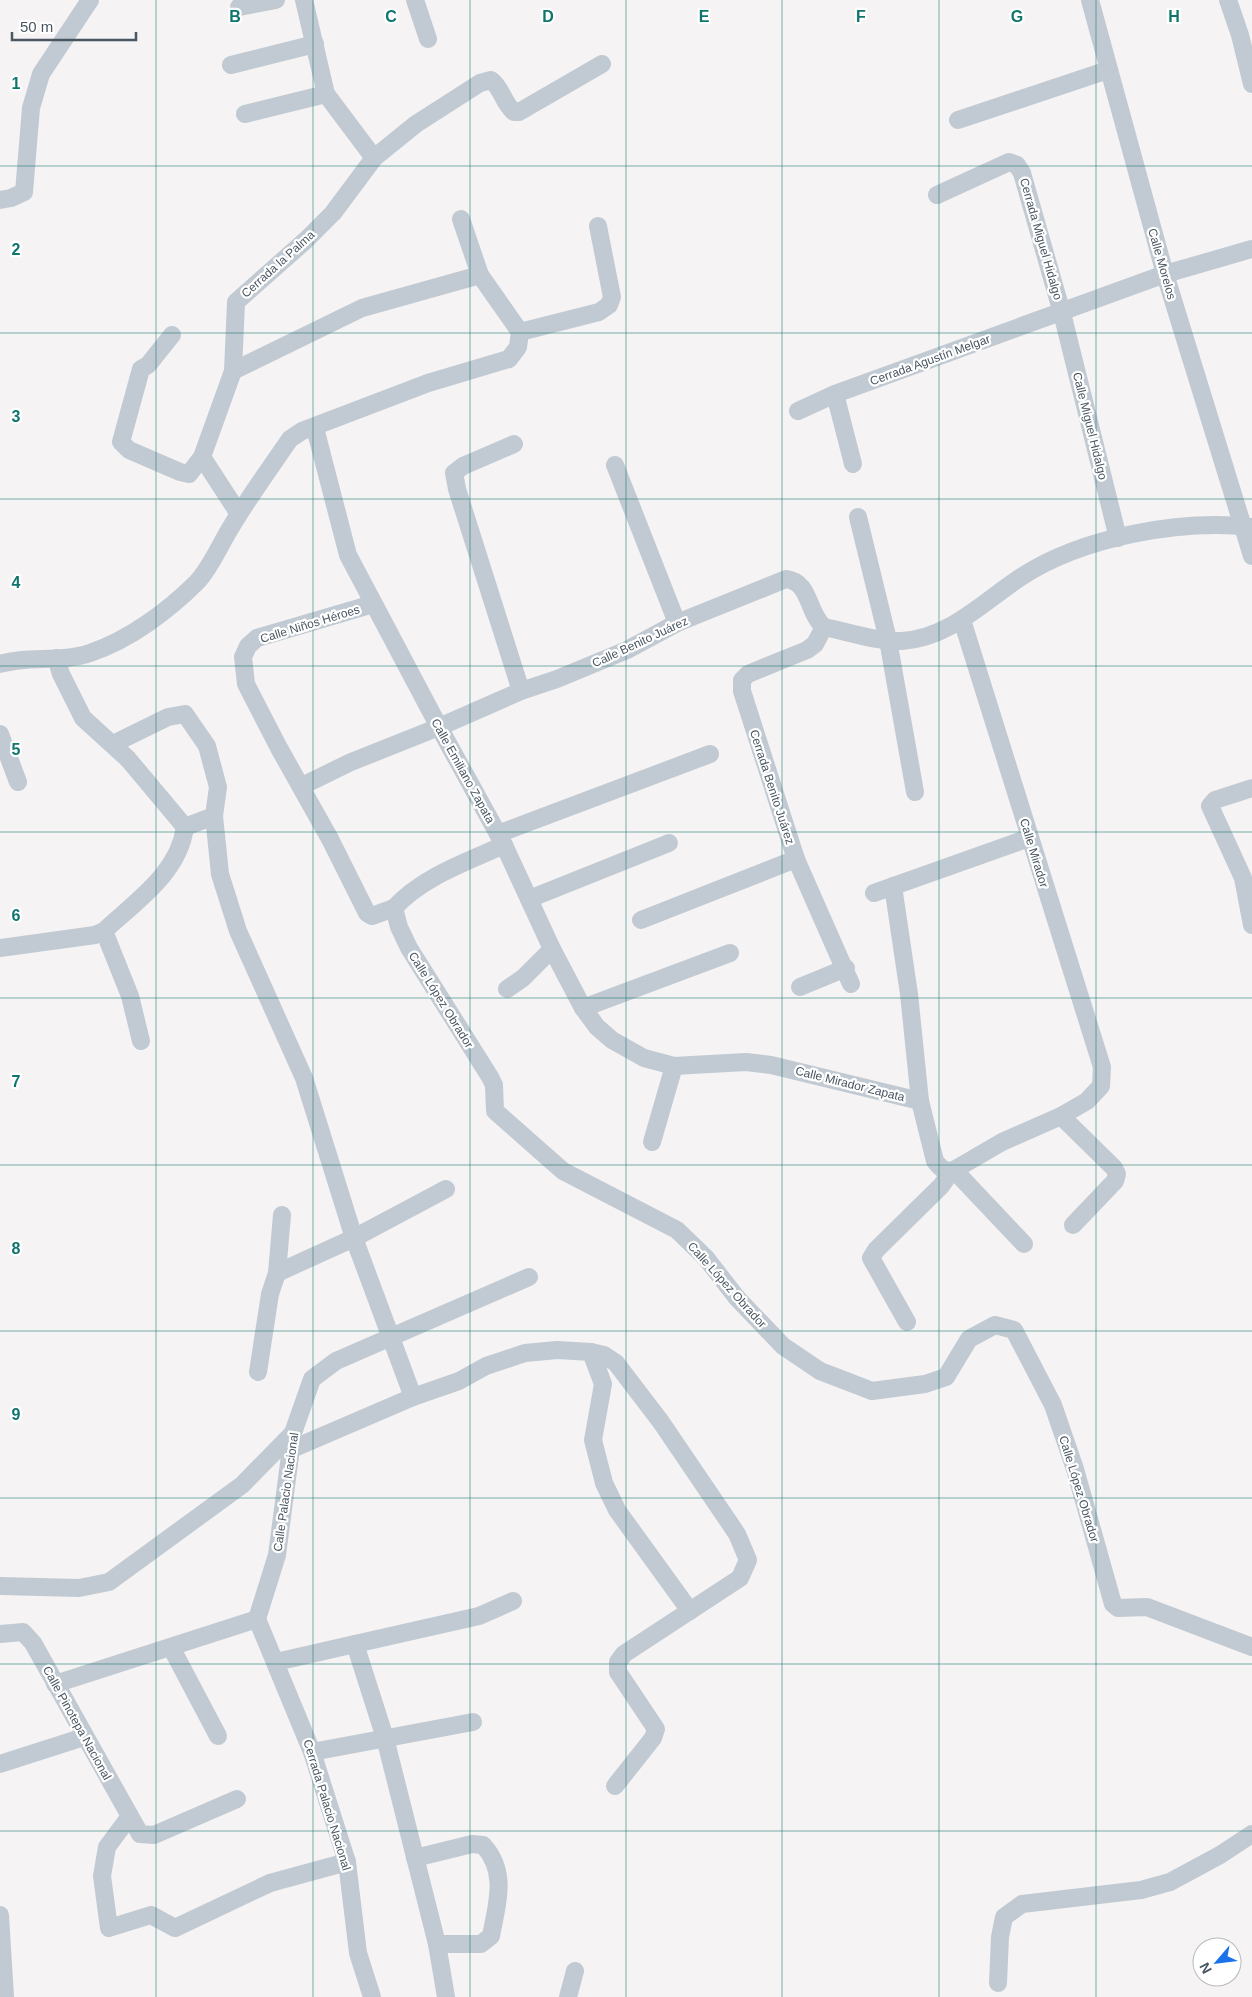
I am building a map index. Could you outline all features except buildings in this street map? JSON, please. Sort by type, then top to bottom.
[{"type":"street","points":[[0,200],[24,192],[30,108],[40,74],[90,0]]},
{"type":"street","points":[[239,7],[276,0]]},
{"type":"street","points":[[304,0],[326,94],[374,158]]},
{"type":"street","points":[[415,0],[428,39]]},
{"type":"street","name":"Calle Morelos","points":[[1090,0],[1165,274],[1247,527],[1252,556]]},
{"type":"street","points":[[1228,0],[1240,35],[1252,84]]},
{"type":"street","points":[[231,65],[315,44]]},
{"type":"street","name":"Cerrada la Palma","points":[[202,457],[233,371],[236,302],[306,240],[333,213],[374,158],[416,124],[480,83],[491,80],[497,84],[508,107],[514,112],[519,112],[602,64]]},
{"type":"street","points":[[958,120],[1108,70]]},
{"type":"street","points":[[245,114],[326,94]]},
{"type":"street","name":"Cerrada Miguel Hidalgo","points":[[937,195],[1010,162],[1017,165],[1022,173],[1062,313]]},
{"type":"street","points":[[0,664],[25,659],[88,654],[108,646],[163,610],[198,581],[239,514],[290,439],[302,431],[315,428],[428,383],[509,359],[518,347],[520,332],[480,275],[461,219]]},
{"type":"street","points":[[520,332],[599,312],[609,305],[612,296],[598,226]]},
{"type":"street","name":"Cerrada Agustín Melgar","points":[[798,411],[835,394],[1165,274],[1252,249]]},
{"type":"street","points":[[233,371],[362,308],[480,275]]},
{"type":"street","name":"Calle Miguel Hidalgo","points":[[1062,313],[1118,538]]},
{"type":"street","points":[[172,335],[148,365],[141,369],[121,442],[124,448],[189,474],[202,457],[239,514]]},
{"type":"street","points":[[835,394],[853,464]]},
{"type":"street","name":"Calle Emiliano Zapata","points":[[315,428],[348,555],[438,728],[501,840],[582,1008],[597,1027],[612,1040],[644,1058],[674,1066]]},
{"type":"street","points":[[514,444],[463,466],[454,473],[457,489],[521,691]]},
{"type":"street","points":[[615,465],[677,623]]},
{"type":"street","points":[[858,517],[888,640],[915,792]]},
{"type":"street","points":[[824,627],[888,640],[904,641],[926,635],[962,620],[1022,576],[1055,558],[1084,546],[1189,526],[1247,527]]},
{"type":"street","name":"Calle Benito Juárez","points":[[302,786],[351,762],[438,728],[521,691],[557,679],[627,650],[677,623],[786,579],[796,580],[803,588],[817,622],[824,627]]},
{"type":"street","name":"Calle Niños Héroes","points":[[302,786],[279,748],[246,684],[243,657],[248,646],[257,638],[373,604]]},
{"type":"street","name":"Calle Mirador","points":[[962,620],[1102,1067],[1101,1086],[1087,1101],[1061,1116]]},
{"type":"street","name":"Cerrada Benito Juárez","points":[[641,920],[796,859],[750,718],[742,691],[742,680],[748,674],[808,650],[815,644],[824,627]]},
{"type":"street","points":[[56,658],[61,674],[83,718],[100,736],[113,744],[185,827]]},
{"type":"street","points":[[113,744],[168,717],[185,714],[207,746],[218,787],[214,816],[220,874],[238,930],[304,1078],[354,1238],[412,1398]]},
{"type":"street","points":[[0,734],[18,782]]},
{"type":"street","points":[[302,786],[367,914],[372,916],[394,908],[420,886],[501,840],[710,754]]},
{"type":"street","points":[[1252,788],[1215,800],[1210,806],[1244,878],[1252,925]]},
{"type":"street","points":[[185,827],[214,816]]},
{"type":"street","points":[[0,948],[94,935],[104,931],[160,880],[171,865],[182,844],[185,827]]},
{"type":"street","points":[[874,893],[1029,838]]},
{"type":"street","points":[[529,899],[669,843]]},
{"type":"street","points":[[796,859],[849,976],[800,987]]},
{"type":"street","points":[[893,886],[909,994],[920,1101]]},
{"type":"street","name":"Calle López Obrador","points":[[394,908],[399,927],[409,948],[494,1085],[495,1111],[517,1132],[563,1171],[677,1230],[706,1258],[737,1298],[783,1346],[820,1371],[872,1390],[925,1384],[946,1377],[969,1339],[994,1325],[1014,1330],[1053,1405],[1075,1469],[1113,1604],[1118,1608],[1147,1607],[1252,1647]]},
{"type":"street","points":[[104,931],[130,996],[141,1041]]},
{"type":"street","points":[[507,989],[523,978],[552,949]]},
{"type":"street","points":[[582,1008],[730,953]]},
{"type":"street","name":"Calle Mirador Zapata","points":[[674,1066],[746,1062],[771,1065],[920,1101],[933,1156],[940,1168],[951,1171],[1024,1244]]},
{"type":"street","points":[[652,1142],[674,1066]]},
{"type":"street","points":[[907,1322],[871,1258],[876,1250],[941,1186],[951,1171],[1002,1142],[1061,1116],[1114,1168],[1117,1174],[1115,1181],[1073,1225]]},
{"type":"street","points":[[277,1273],[354,1238],[446,1190]]},
{"type":"street","points":[[258,1372],[270,1294],[277,1273],[282,1215]]},
{"type":"street","points":[[391,1337],[529,1277]]},
{"type":"street","name":"Calle Palacio Nacional","points":[[258,1619],[277,1555],[292,1441],[312,1379],[336,1361],[391,1337]]},
{"type":"street","points":[[0,1586],[79,1588],[109,1582],[242,1485],[292,1441],[439,1389],[486,1366],[524,1353],[557,1350],[591,1352],[604,1355],[616,1363],[661,1422],[738,1534],[748,1560],[740,1578],[624,1654],[618,1662],[618,1672],[656,1729],[653,1738],[615,1786]]},
{"type":"street","points":[[591,1352],[603,1384],[593,1440],[604,1483],[617,1510],[690,1611]]},
{"type":"street","points":[[276,1662],[479,1616],[513,1601]]},
{"type":"street","points":[[55,1684],[258,1619]]},
{"type":"street","name":"Cerrada Palacio Nacional","points":[[258,1619],[312,1752],[348,1862],[358,1953],[372,1997]]},
{"type":"street","name":"Calle Pinotepa Nacional","points":[[0,1634],[23,1632],[33,1643],[140,1834],[154,1834],[237,1799]]},
{"type":"street","points":[[355,1644],[385,1738],[437,1944],[446,1997]]},
{"type":"street","points":[[171,1646],[218,1736]]},
{"type":"street","points":[[312,1752],[473,1722]]},
{"type":"street","points":[[0,1764],[84,1737]]},
{"type":"street","points":[[130,1816],[107,1848],[102,1876],[109,1928],[151,1915],[175,1928],[270,1883],[348,1862]]},
{"type":"street","points":[[998,1983],[1000,1937],[1004,1917],[1022,1904],[1140,1890],[1170,1882],[1220,1856],[1252,1834]]},
{"type":"street","points":[[414,1858],[472,1844],[484,1845],[492,1854],[501,1890],[491,1936],[481,1944],[437,1944]]},
{"type":"street","points":[[0,1914],[5,1997]]},
{"type":"street","points":[[568,1997],[575,1971]]}]
